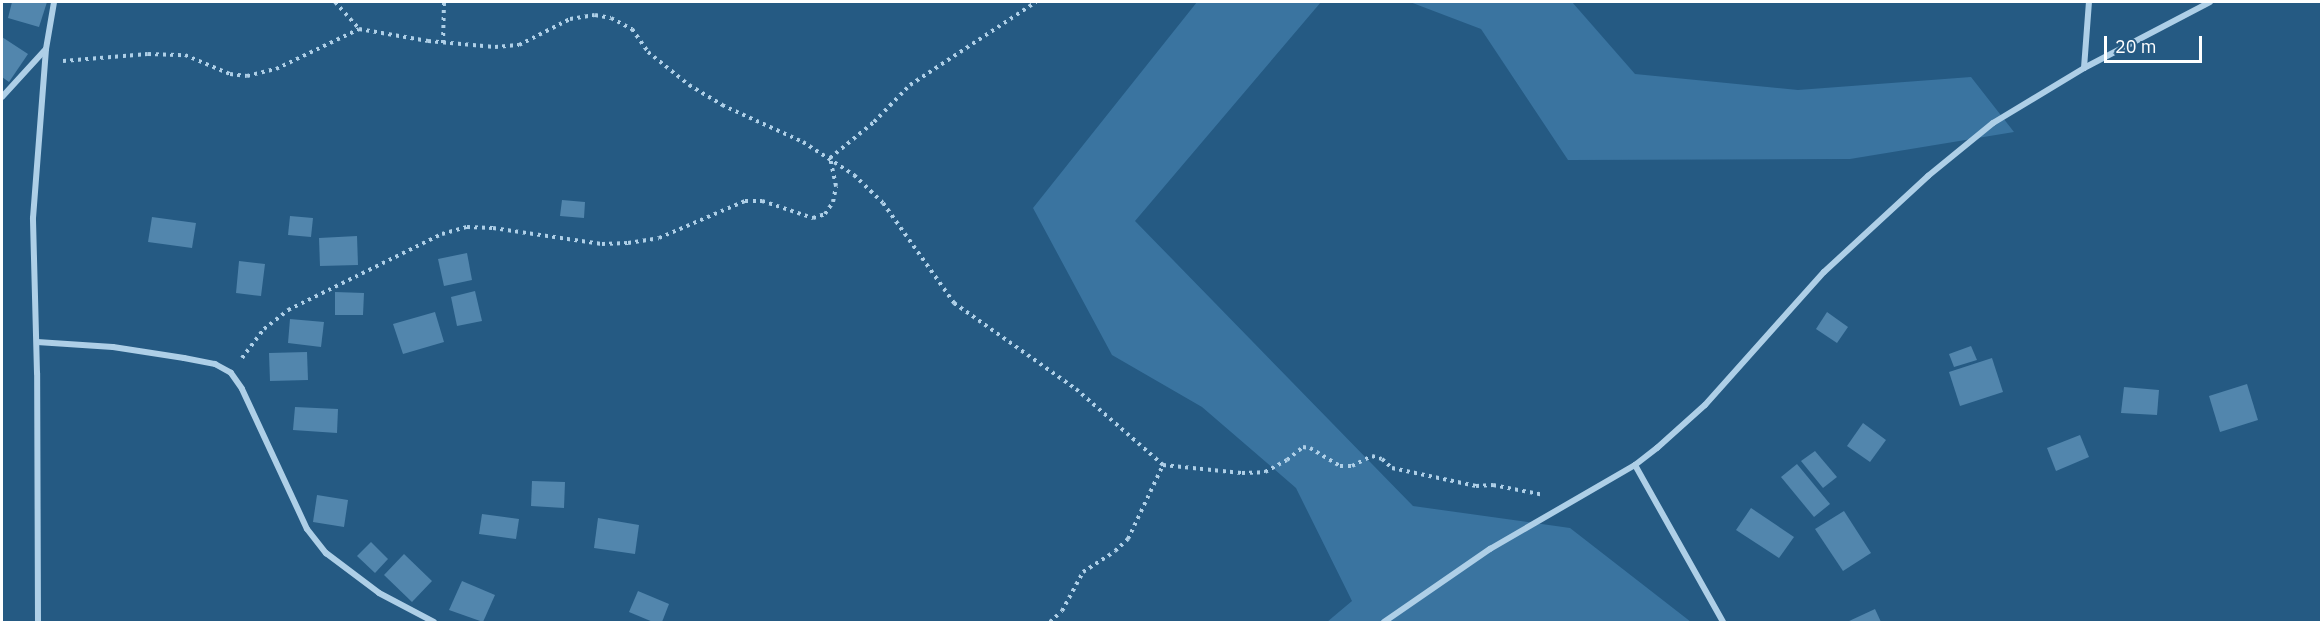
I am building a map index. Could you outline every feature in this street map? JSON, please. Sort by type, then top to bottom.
[{"type":"street","points":[[38,622],[37,342],[33,218],[46,50],[54,2]]},
{"type":"street","points":[[2084,68],[2089,2]]},
{"type":"street","points":[[1384,622],[1490,549],[1635,465],[1705,405],[1824,272],[1928,176],[1993,123],[2084,68],[2210,2]]},
{"type":"street","points":[[2,97],[46,50]]},
{"type":"street","points":[[37,342],[113,347],[184,358],[215,364],[231,373],[242,389],[307,529],[326,553],[379,593],[434,622]]},
{"type":"street","points":[[1635,465],[1723,622]]},
{"type":"path","points":[[334,2],[359,29]]},
{"type":"path","points":[[443,43],[444,2]]},
{"type":"path","points":[[830,158],[874,122],[910,85],[1036,2]]},
{"type":"path","points":[[46,50],[54,59],[65,61],[148,54],[185,55],[230,74],[247,76],[276,69],[359,29],[443,43],[495,47],[519,45],[570,19],[595,15],[611,18],[632,29],[648,52],[689,85],[722,105],[803,142],[854,175],[883,203],[954,303],[1076,389],[1163,465],[1242,473],[1265,472],[1287,460],[1303,447],[1310,448],[1340,465],[1352,466],[1372,456],[1382,459],[1392,468],[1456,481],[1555,496]]},
{"type":"path","points":[[231,373],[264,329],[288,310],[442,234],[467,227],[492,228],[602,244],[628,243],[659,238],[745,201],[762,201],[813,218],[825,214],[833,202],[836,174],[830,158]]},
{"type":"path","points":[[1050,622],[1062,611],[1083,572],[1116,551],[1128,539],[1163,465]]},
{"type":"shaded area","points":[[1197,2],[1321,2],[1135,221],[1413,506],[1570,528],[1691,622],[1327,622],[1352,601],[1296,488],[1202,407],[1112,355],[1033,208]]},
{"type":"shaded area","points":[[1410,2],[1572,2],[1635,74],[1798,90],[1971,77],[2014,132],[1850,159],[1568,160],[1481,29]]},
{"type":"building","points":[[12,2],[47,2],[39,27],[8,18]]},
{"type":"building","points":[[2,37],[28,54],[9,82],[2,77]]},
{"type":"building","points":[[562,200],[585,202],[584,218],[560,216]]},
{"type":"building","points":[[290,216],[313,218],[311,237],[288,235]]},
{"type":"building","points":[[152,217],[196,223],[192,248],[148,242]]},
{"type":"building","points":[[357,236],[358,265],[320,266],[319,238]]},
{"type":"building","points":[[467,253],[472,280],[444,286],[438,259]]},
{"type":"building","points":[[239,261],[265,264],[261,296],[236,293]]},
{"type":"building","points":[[475,291],[482,321],[457,326],[451,297]]},
{"type":"building","points":[[335,292],[364,293],[363,315],[335,315]]},
{"type":"building","points":[[435,312],[444,342],[403,354],[393,324]]},
{"type":"building","points":[[1827,312],[1848,327],[1837,343],[1816,329]]},
{"type":"building","points":[[290,319],[324,322],[321,347],[288,343]]},
{"type":"building","points":[[1971,346],[1977,360],[1954,367],[1949,354]]},
{"type":"building","points":[[307,352],[308,380],[270,381],[269,353]]},
{"type":"building","points":[[1992,358],[2003,392],[1960,406],[1949,372]]},
{"type":"building","points":[[2247,384],[2258,420],[2220,432],[2209,396]]},
{"type":"building","points":[[2124,387],[2159,390],[2157,415],[2121,413]]},
{"type":"building","points":[[295,407],[338,409],[337,433],[293,430]]},
{"type":"building","points":[[1863,423],[1886,440],[1870,462],[1847,446]]},
{"type":"building","points":[[2080,435],[2089,457],[2056,471],[2047,448]]},
{"type":"building","points":[[1815,451],[1837,477],[1823,488],[1801,461]]},
{"type":"building","points":[[1797,464],[1830,504],[1814,517],[1781,477]]},
{"type":"building","points":[[532,481],[565,482],[564,508],[531,506]]},
{"type":"building","points":[[317,495],[348,500],[344,527],[313,522]]},
{"type":"building","points":[[1751,508],[1794,537],[1779,558],[1736,530]]},
{"type":"building","points":[[1844,511],[1871,553],[1843,571],[1815,529]]},
{"type":"building","points":[[482,514],[519,519],[516,539],[479,534]]},
{"type":"building","points":[[598,518],[639,525],[635,554],[594,548]]},
{"type":"building","points":[[371,542],[388,559],[375,573],[357,556]]},
{"type":"building","points":[[404,554],[432,581],[412,602],[384,575]]},
{"type":"building","points":[[462,581],[495,595],[483,622],[449,610]]},
{"type":"building","points":[[638,591],[669,604],[662,622],[653,622],[629,612]]},
{"type":"building","points":[[1875,609],[1881,622],[1847,622]]}]
